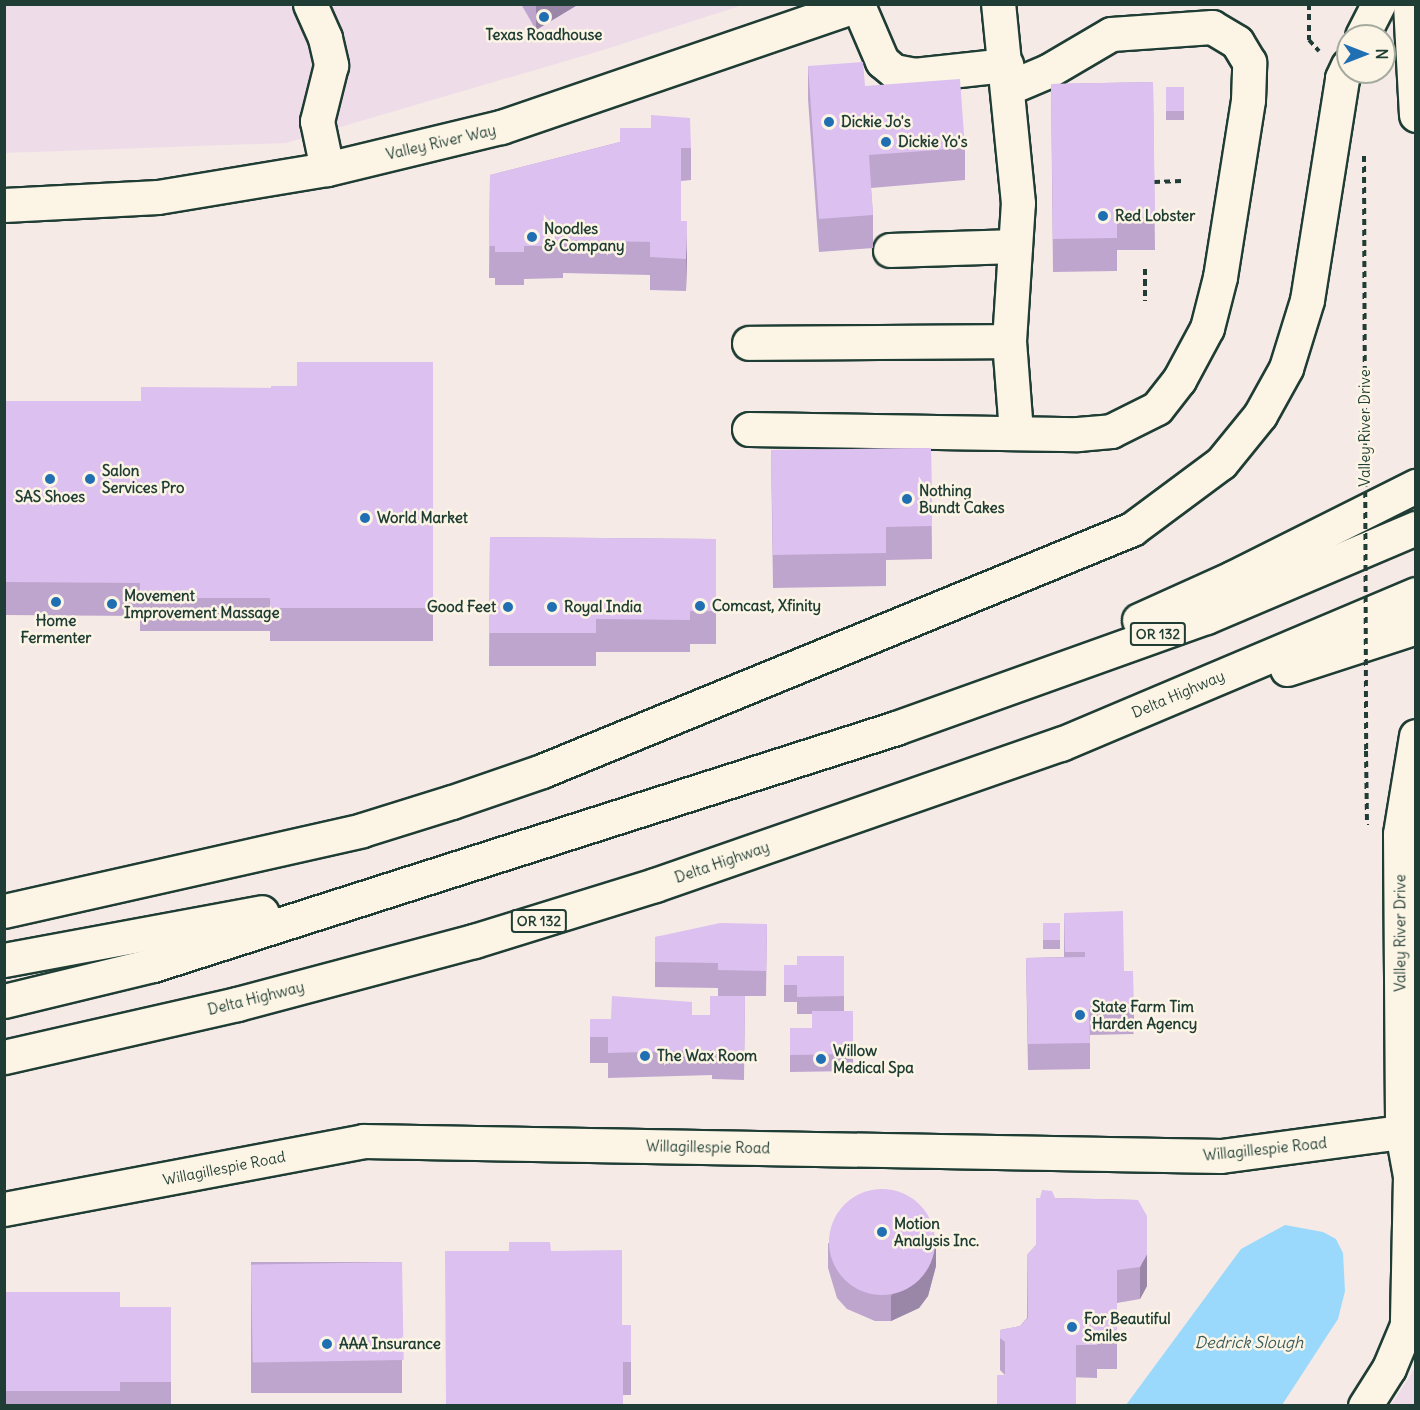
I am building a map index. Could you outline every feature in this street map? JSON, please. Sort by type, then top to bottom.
[{"type":"main road","points":[[309,4],[326,38],[331,65],[317,121],[327,169]]},
{"type":"main road","points":[[998,4],[1018,203],[1009,341],[1017,431]]},
{"type":"main road","points":[[1368,24],[1378,4]]},
{"type":"main road","points":[[1410,4],[1416,115]]},
{"type":"main road","points":[[749,429],[1111,431],[1156,408],[1179,380],[1207,328],[1220,277],[1248,100],[1249,62],[1237,42],[1212,27],[1111,34],[1048,71],[1007,77],[914,75],[894,71],[882,61],[859,5]]},
{"type":"main road","name":"Valley River Way","points":[[4,205],[158,197],[327,169],[501,127],[859,5]]},
{"type":"main road","points":[[4,911],[362,830],[452,802],[542,771],[1132,529],[1221,463],[1260,415],[1286,368],[1307,300],[1342,78],[1335,60]]},
{"type":"main road","points":[[890,250],[1016,246]]},
{"type":"main road","points":[[749,343],[1009,341]]},
{"type":"main road","points":[[896,728],[1232,578],[1416,486]]},
{"type":"main road","name":"OR 132","points":[[412,884],[896,728],[1206,616],[1416,528]]},
{"type":"main road","name":"Delta Highway","points":[[4,1057],[237,1004],[474,940],[655,885],[1061,744],[1416,594]]},
{"type":"main road","points":[[1061,744],[1416,627]]},
{"type":"main road","name":"Valley River Drive","points":[[1365,1406],[1389,1368],[1407,1324],[1410,1176],[1400,834],[1416,736]]},
{"type":"main road","points":[[4,960],[412,884]]},
{"type":"main road","points":[[4,1001],[153,965],[412,884]]},
{"type":"main road","name":"Willagillespie Road","points":[[4,1209],[363,1141],[1221,1156],[1409,1131]]},
{"type":"path","points":[[1309,4],[1309,40],[1335,60]]},
{"type":"path","name":"Valley River Drive","points":[[1364,151],[1366,751]]},
{"type":"path","points":[[1154,182],[1182,181]]},
{"type":"path","points":[[1145,269],[1145,301]]},
{"type":"shaded area","points":[[4,5],[743,5],[600,51],[286,143],[5,153]]},
{"type":"shaded area","points":[[1415,1368],[1415,1405],[1391,1405]]},
{"type":"water","name":"Dedrick Slough","points":[[1285,1225],[1323,1232],[1336,1239],[1343,1253],[1345,1291],[1338,1319],[1282,1405],[1126,1405],[1241,1249]]},
{"type":"building","points":[[863,62],[865,86],[960,79],[965,148],[869,155],[873,215],[819,219],[808,66]]},
{"type":"building","name":"Red Lobster","points":[[1153,82],[1155,217],[1117,218],[1117,238],[1053,239],[1051,84]]},
{"type":"building","points":[[1166,87],[1184,87],[1184,111],[1166,111]]},
{"type":"building","points":[[651,115],[690,118],[691,148],[681,148],[681,221],[687,221],[686,259],[650,257],[650,242],[563,240],[563,246],[524,246],[524,252],[495,252],[495,246],[489,246],[490,175],[620,142],[620,128],[651,128]]},
{"type":"building","points":[[297,362],[433,362],[433,608],[270,608],[270,598],[140,598],[140,583],[4,582],[4,401],[141,401],[141,387],[297,388]]},
{"type":"building","points":[[271,386],[297,386],[297,388],[271,388]]},
{"type":"building","points":[[931,448],[932,526],[886,527],[886,553],[773,555],[771,450]]},
{"type":"building","points":[[490,537],[716,539],[716,611],[690,611],[690,620],[596,619],[596,633],[489,633]]},
{"type":"building","name":"State Farm Tim Harden Agency","points":[[1123,911],[1124,971],[1133,971],[1134,1009],[1089,1009],[1090,1043],[1028,1044],[1026,958],[1085,957],[1085,952],[1065,952],[1064,913]]},
{"type":"building","points":[[720,923],[767,924],[766,971],[718,970],[718,963],[655,962],[655,937]]},
{"type":"building","points":[[1043,923],[1060,923],[1060,940],[1043,940]]},
{"type":"building","points":[[797,956],[844,956],[844,996],[797,997],[797,985],[784,985],[784,965],[797,965]]},
{"type":"building","points":[[612,996],[692,1002],[692,1015],[710,1015],[710,996],[745,996],[744,1054],[712,1054],[712,1050],[608,1053],[608,1037],[590,1037],[590,1019],[611,1019]]},
{"type":"building","points":[[812,1011],[853,1011],[853,1054],[790,1055],[790,1028],[812,1028]]},
{"type":"building","points":[[882,1189],[902,1193],[920,1204],[931,1222],[935,1242],[931,1262],[920,1280],[902,1291],[882,1295],[862,1291],[844,1280],[833,1262],[829,1242],[833,1222],[844,1204],[862,1193]]},
{"type":"building","name":"For Beautiful Smiles","points":[[1042,1190],[1052,1191],[1055,1198],[1138,1200],[1147,1216],[1147,1254],[1140,1267],[1117,1270],[1117,1336],[1097,1336],[1097,1345],[1076,1345],[1076,1406],[997,1406],[997,1375],[1005,1375],[1005,1342],[1000,1338],[1000,1330],[1020,1326],[1028,1318],[1027,1255],[1036,1245],[1036,1198],[1040,1198]]},
{"type":"building","points":[[509,1242],[550,1242],[551,1251],[622,1250],[622,1325],[631,1325],[631,1362],[623,1362],[623,1406],[446,1406],[445,1251],[509,1251]]},
{"type":"building","name":"AAA Insurance","points":[[402,1262],[404,1360],[253,1363],[251,1265]]},
{"type":"building","points":[[4,1292],[120,1292],[120,1307],[171,1307],[171,1382],[120,1382],[120,1391],[4,1391]]},
{"type":"place","name":"Texas Roadhouse","points":[[544,17]]},
{"type":"place","name":"Dickie Jo's","points":[[829,122]]},
{"type":"place","name":"Dickie Yo's","points":[[886,142]]},
{"type":"place","name":"Red Lobster","points":[[1103,216]]},
{"type":"place","name":"Noodles & Company","points":[[532,237]]},
{"type":"place","name":"SAS Shoes","points":[[50,479]]},
{"type":"place","name":"Salon Services Pro","points":[[90,479]]},
{"type":"place","name":"Nothing Bundt Cakes","points":[[907,499]]},
{"type":"place","name":"World Market","points":[[365,518]]},
{"type":"place","name":"Home Fermenter","points":[[56,602]]},
{"type":"place","name":"Movement Improvement Massage","points":[[112,604]]},
{"type":"place","name":"Comcast, Xfinity","points":[[700,606]]},
{"type":"place","name":"Good Feet","points":[[508,607]]},
{"type":"place","name":"Royal India","points":[[552,607]]},
{"type":"place","name":"State Farm Tim Harden Agency","points":[[1080,1015]]},
{"type":"place","name":"The Wax Room","points":[[645,1056]]},
{"type":"place","name":"Willow Medical Spa","points":[[821,1059]]},
{"type":"place","name":"Motion Analysis Inc.","points":[[882,1232]]},
{"type":"place","name":"For Beautiful Smiles","points":[[1072,1327]]},
{"type":"place","name":"AAA Insurance","points":[[327,1344]]}]
